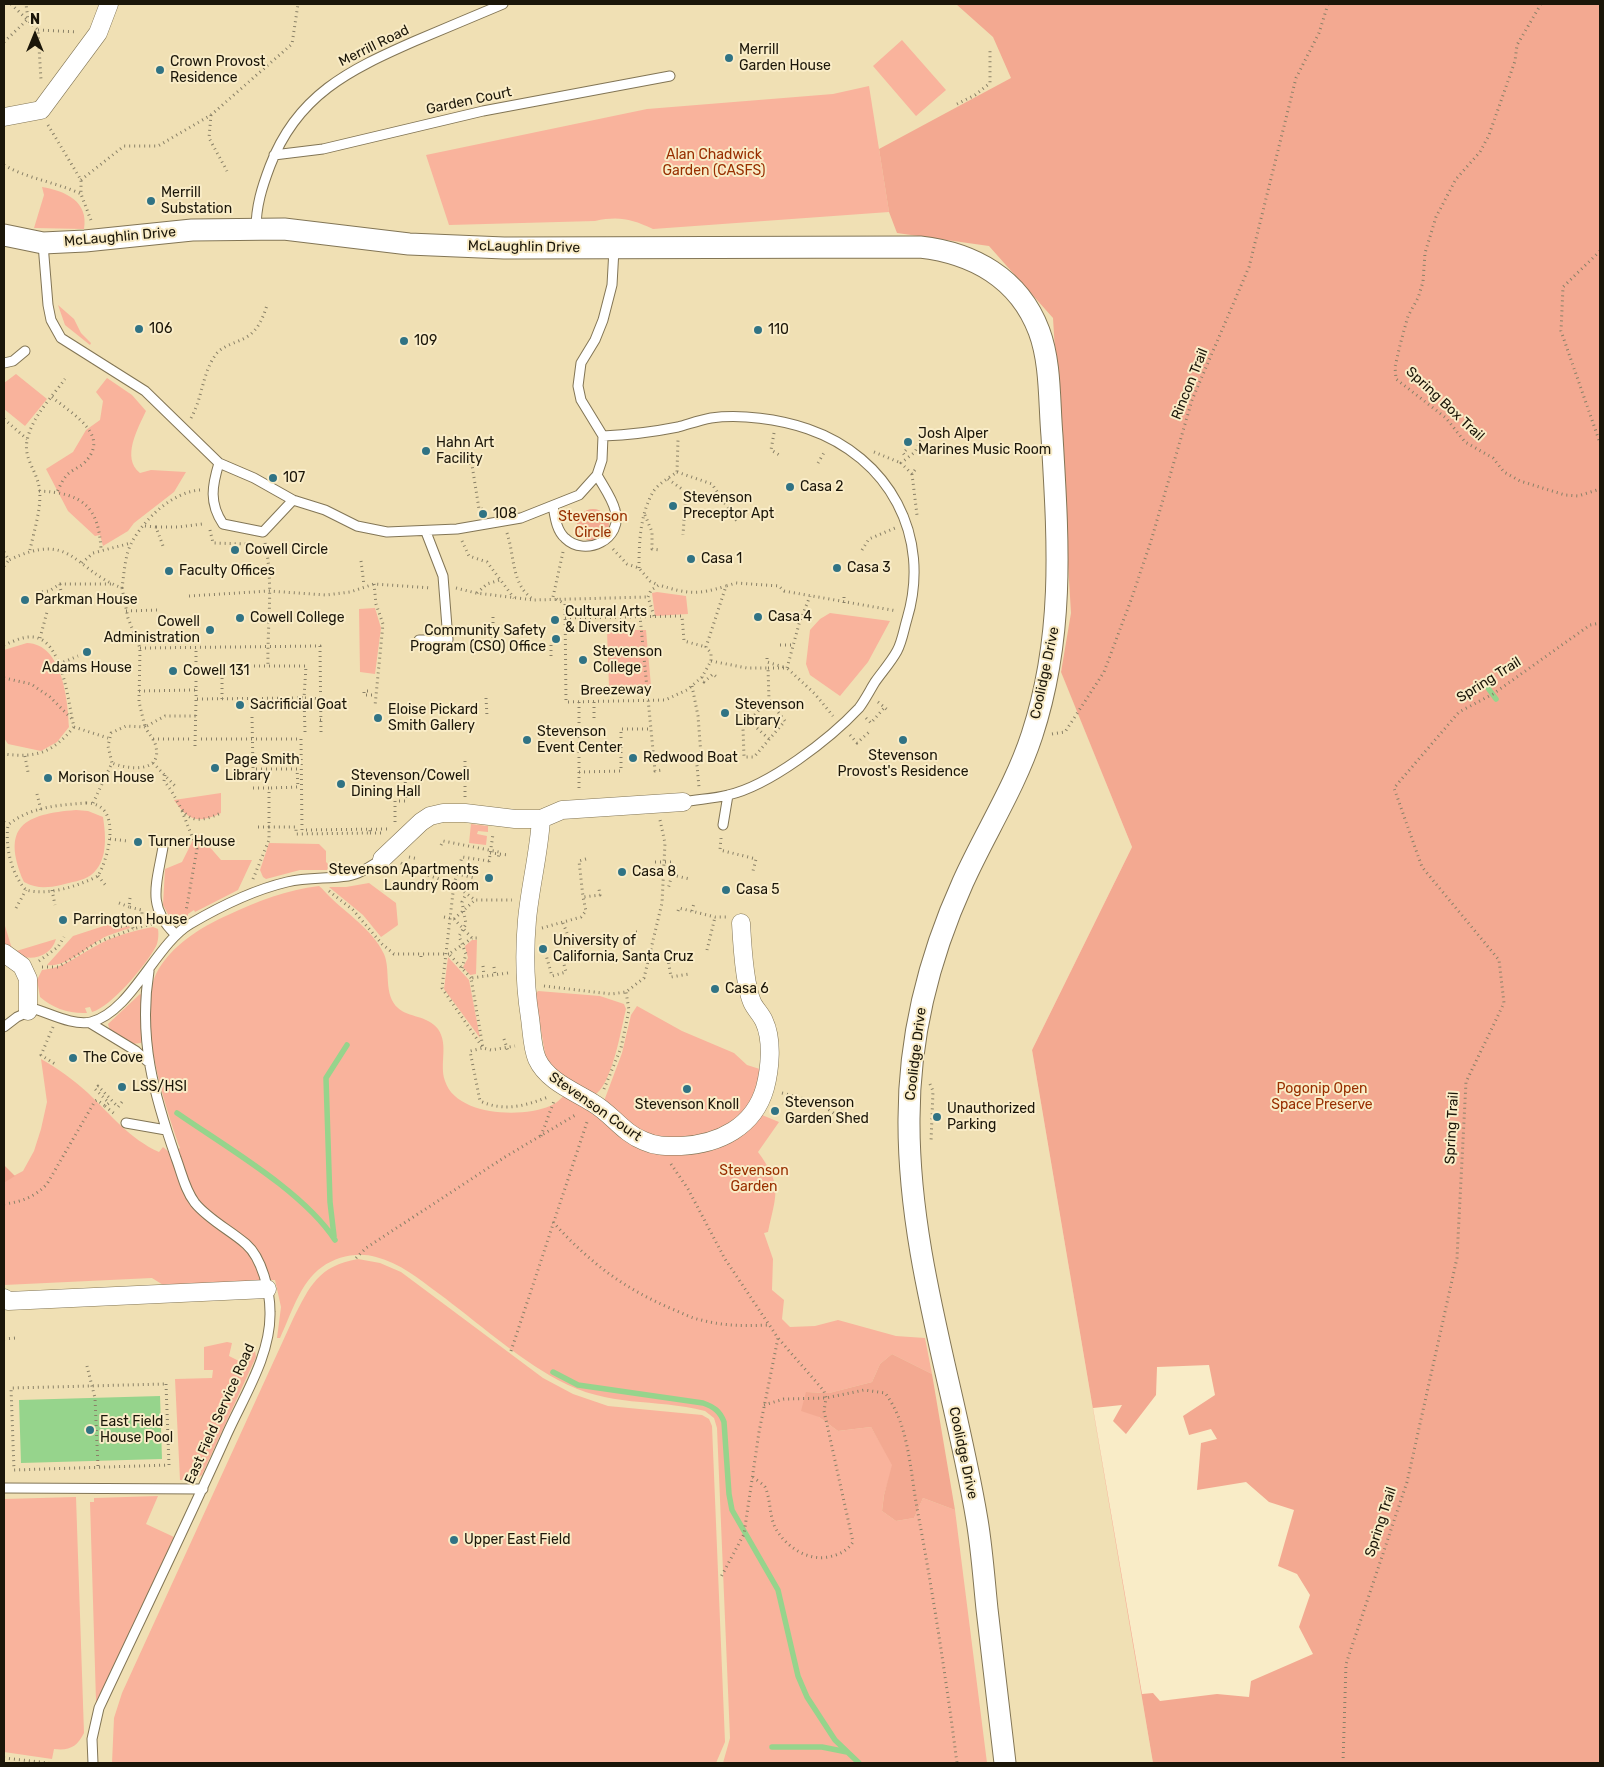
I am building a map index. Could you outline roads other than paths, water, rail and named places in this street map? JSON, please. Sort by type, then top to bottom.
[{"type":"street","points":[[4,117],[41,110],[98,32],[109,4]]},
{"type":"street","name":"McLaughlin Drive","points":[[4,235],[43,243],[85,242],[192,230],[284,229],[409,244],[504,248],[879,246],[947,250],[970,258],[990,269],[1010,286],[1026,306]]},
{"type":"street","name":"Coolidge Drive","points":[[1005,1763],[977,1521],[912,1204],[909,1114],[912,1062],[919,1013],[931,968],[962,884],[1012,785],[1032,736],[1051,661],[1058,582],[1048,380],[1039,330],[1026,306]]},
{"type":"street","points":[[382,860],[430,816],[465,813],[515,819],[541,819],[562,810],[656,806],[683,802]]},
{"type":"street","name":"Stevenson Court","points":[[541,819],[527,920],[526,985],[537,1058],[545,1071],[572,1091],[595,1104],[631,1135],[657,1146],[696,1145],[722,1138],[738,1129],[753,1115],[765,1088],[770,1051],[765,1022],[751,1001],[742,948],[742,923]]},
{"type":"street","points":[[4,953],[22,966],[28,978],[28,1011]]},
{"type":"street","points":[[4,1298],[8,1301],[268,1289]]},
{"type":"lane","name":"Merrill Road","points":[[256,229],[256,208],[274,155],[298,116],[314,99],[359,66],[503,4]]},
{"type":"lane","name":"Garden Court","points":[[274,155],[323,150],[483,111],[670,76]]},
{"type":"lane","points":[[43,243],[48,305],[51,320],[61,338],[145,391],[219,463],[254,478],[293,500],[325,510],[357,526],[387,532],[426,532],[457,529],[521,518],[579,495],[597,475],[602,460],[602,436],[581,400],[578,386],[581,363],[595,340],[603,320],[612,284],[614,248]]},
{"type":"lane","points":[[4,363],[13,361],[25,351]]},
{"type":"lane","points":[[602,436],[628,435],[678,427],[711,418],[777,421],[808,429],[852,450],[879,475],[891,492],[905,519],[913,552],[914,592],[898,650],[860,706],[841,725],[798,759],[756,785],[728,795],[683,802]]},
{"type":"lane","points":[[219,463],[212,486],[212,500],[215,512],[223,524],[262,532],[293,500]]},
{"type":"lane","points":[[553,506],[558,529],[565,539],[577,545],[591,546],[606,541],[612,534],[616,523],[616,511],[597,475]]},
{"type":"lane","points":[[420,640],[448,640],[443,576],[426,532]]},
{"type":"lane","points":[[723,825],[728,795]]},
{"type":"lane","points":[[163,847],[156,894],[156,908],[162,921],[175,934]]},
{"type":"lane","points":[[90,1022],[117,1006],[149,971],[175,934],[190,924],[248,894],[285,882],[319,877],[348,876],[382,860]]},
{"type":"lane","name":"East Field Service Road","points":[[93,1763],[92,1739],[99,1708],[202,1489],[266,1346],[270,1311],[268,1289],[256,1257],[248,1245],[204,1213],[188,1192],[166,1130],[147,1061],[146,991],[149,971]]},
{"type":"lane","points":[[4,1027],[28,1011],[36,1009],[71,1020],[90,1022],[136,1051],[147,1061]]},
{"type":"lane","points":[[126,1123],[166,1130]]},
{"type":"lane","points":[[4,1488],[202,1489]]},
{"type":"waterway","points":[[1488,688],[1496,699]]},
{"type":"waterway","points":[[334,1236],[330,1202],[326,1078],[347,1045]]},
{"type":"waterway","points":[[177,1113],[284,1187],[304,1204],[335,1240]]},
{"type":"waterway","points":[[553,1372],[578,1385],[703,1403],[718,1412],[724,1422],[729,1494],[732,1510],[778,1590],[798,1676],[807,1697],[835,1740],[859,1763]]},
{"type":"waterway","points":[[772,1747],[822,1747],[847,1752]]},
{"type":"place","name":"Merrill Garden House","points":[[729,58]]},
{"type":"place","name":"Crown Provost Residence","points":[[160,70]]},
{"type":"place","name":"Merrill Substation","points":[[151,201]]},
{"type":"place","name":"106","points":[[139,329]]},
{"type":"place","name":"110","points":[[758,330]]},
{"type":"place","name":"109","points":[[404,341]]},
{"type":"place","name":"Josh Alper Marines Music Room","points":[[908,442]]},
{"type":"place","name":"Hahn Art Facility","points":[[426,451]]},
{"type":"place","name":"107","points":[[273,478]]},
{"type":"place","name":"Casa 2","points":[[790,487]]},
{"type":"place","name":"Stevenson Preceptor Apt","points":[[673,506]]},
{"type":"place","name":"108","points":[[483,514]]},
{"type":"place","name":"Cowell Circle","points":[[235,550]]},
{"type":"place","name":"Casa 1","points":[[691,559]]},
{"type":"place","name":"Casa 3","points":[[837,568]]},
{"type":"place","name":"Faculty Offices","points":[[169,571]]},
{"type":"place","name":"Parkman House","points":[[25,600]]},
{"type":"place","name":"Casa 4","points":[[758,617]]},
{"type":"place","name":"Cowell College","points":[[240,618]]},
{"type":"place","name":"Cultural Arts & Diversity","points":[[555,620]]},
{"type":"place","name":"Cowell Administration","points":[[210,630]]},
{"type":"place","name":"Community Safety Program (CSO) Office","points":[[556,639]]},
{"type":"place","name":"Adams House","points":[[87,652]]},
{"type":"place","name":"Stevenson College","points":[[583,660]]},
{"type":"place","name":"Cowell 131","points":[[173,671]]},
{"type":"place","name":"Sacrificial Goat","points":[[240,705]]},
{"type":"place","name":"Stevenson Library","points":[[725,713]]},
{"type":"place","name":"Eloise Pickard Smith Gallery","points":[[378,718]]},
{"type":"place","name":"Stevenson Event Center","points":[[527,740]]},
{"type":"place","name":"Stevenson Provost's Residence","points":[[903,740]]},
{"type":"place","name":"Redwood Boat","points":[[633,758]]},
{"type":"place","name":"Page Smith Library","points":[[215,768]]},
{"type":"place","name":"Morison House","points":[[48,778]]},
{"type":"place","name":"Stevenson/Cowell Dining Hall","points":[[341,784]]},
{"type":"place","name":"Turner House","points":[[138,842]]},
{"type":"place","name":"Casa 8","points":[[622,872]]},
{"type":"place","name":"Stevenson Apartments Laundry Room","points":[[489,878]]},
{"type":"place","name":"Casa 5","points":[[726,890]]},
{"type":"place","name":"Parrington House","points":[[63,920]]},
{"type":"place","name":"University of California, Santa Cruz","points":[[543,949]]},
{"type":"place","name":"Casa 6","points":[[715,989]]},
{"type":"place","name":"The Cove","points":[[73,1058]]},
{"type":"place","name":"LSS/HSI","points":[[122,1087]]},
{"type":"place","name":"Stevenson Knoll","points":[[687,1089]]},
{"type":"place","name":"Stevenson Garden Shed","points":[[775,1111]]},
{"type":"place","name":"Unauthorized Parking","points":[[937,1117]]},
{"type":"place","name":"East Field House Pool","points":[[90,1430]]},
{"type":"place","name":"Upper East Field","points":[[454,1540]]},
{"type":"park label","name":"Alan Chadwick Garden (CASFS)","points":[[714,164]]},
{"type":"park label","name":"Stevenson Circle","points":[[593,526]]},
{"type":"park label","name":"Pogonip Open Space Preserve","points":[[1322,1098]]},
{"type":"park label","name":"Stevenson Garden","points":[[754,1180]]}]
